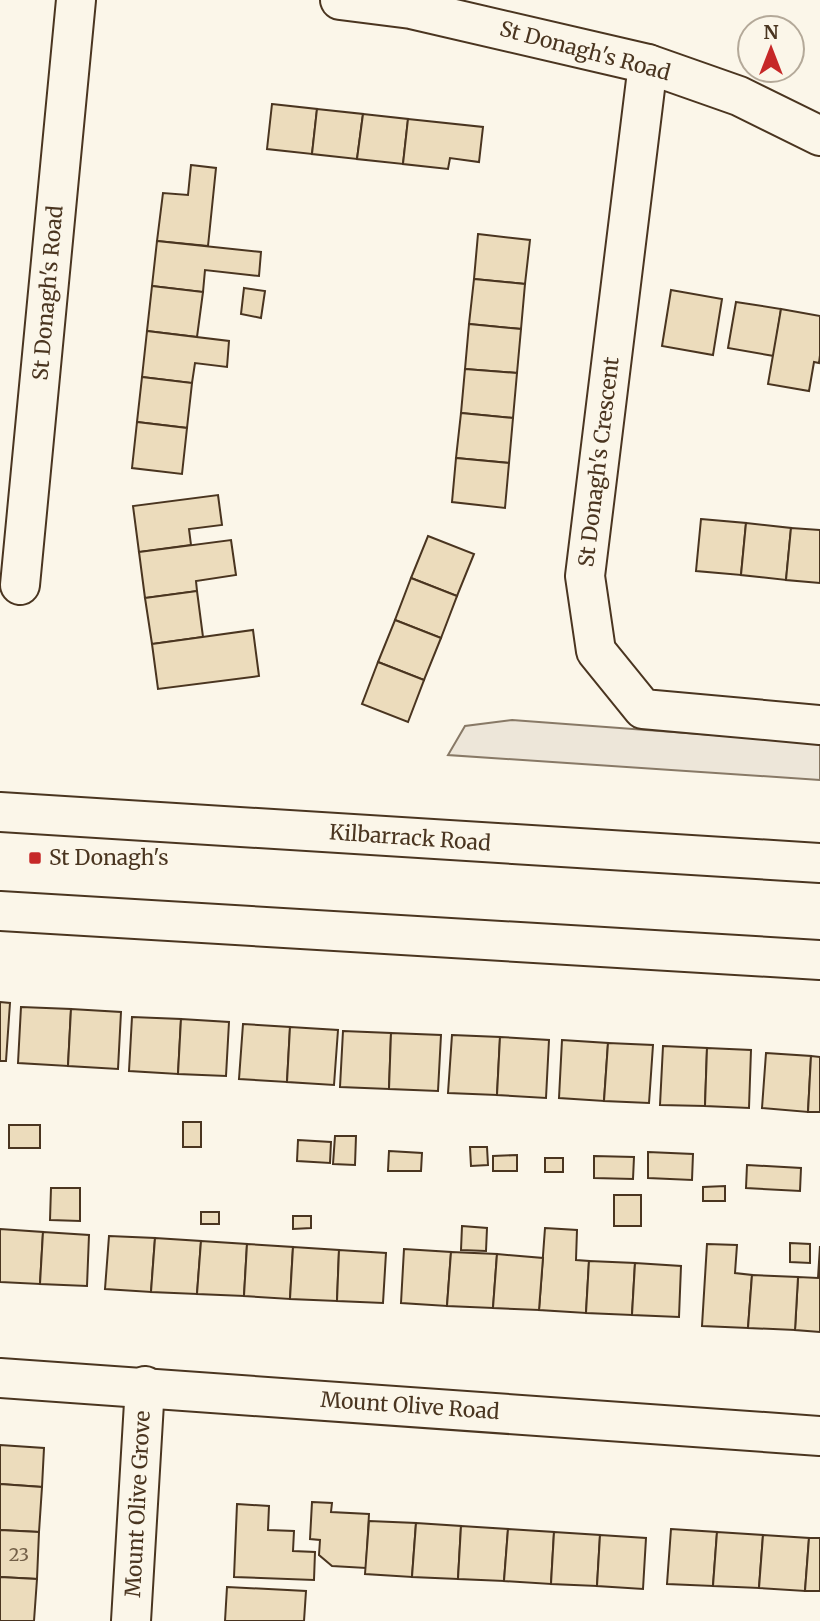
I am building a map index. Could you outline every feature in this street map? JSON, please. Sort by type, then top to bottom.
[{"type":"street","name":"St Donagh's Road","points":[[20,585],[76,0]]},
{"type":"street","name":"St Donagh's Road","points":[[340,0],[411,9],[648,64],[739,96],[820,136]]},
{"type":"street","name":"St Donagh's Crescent","points":[[648,64],[585,576],[596,651],[643,709],[820,725]]},
{"type":"street","name":"Kilbarrack Road","points":[[0,812],[820,863]]},
{"type":"street","points":[[0,911],[820,960]]},
{"type":"street","name":"Mount Olive Road","points":[[0,1378],[145,1386],[820,1436]]},
{"type":"street","name":"Mount Olive Grove","points":[[131,1621],[145,1386]]},
{"type":"shaded area","points":[[512,720],[820,743],[820,780],[448,755],[465,726]]},
{"type":"building","points":[[272,104],[317,109],[312,154],[267,149]]},
{"type":"building","points":[[317,109],[363,114],[357,159],[312,154]]},
{"type":"building","points":[[363,114],[408,119],[403,164],[357,159]]},
{"type":"building","points":[[408,119],[483,127],[479,162],[450,158],[448,169],[403,164]]},
{"type":"building","points":[[191,165],[216,168],[208,246],[157,241],[163,193],[188,195]]},
{"type":"building","points":[[478,234],[530,240],[525,284],[474,279]]},
{"type":"building","points":[[157,241],[261,252],[259,276],[205,270],[203,292],[152,286]]},
{"type":"building","points":[[474,279],[525,284],[521,329],[469,324]]},
{"type":"building","points":[[152,286],[203,292],[197,337],[147,331]]},
{"type":"building","points":[[244,288],[265,291],[261,318],[241,314]]},
{"type":"building","points":[[671,290],[722,299],[713,355],[662,346]]},
{"type":"building","points":[[736,302],[781,309],[774,356],[728,348]]},
{"type":"building","points":[[781,309],[820,316],[819,363],[814,362],[809,391],[768,384]]},
{"type":"building","points":[[469,324],[521,329],[517,373],[465,369]]},
{"type":"building","points":[[147,331],[229,341],[227,367],[195,363],[192,383],[142,377]]},
{"type":"building","points":[[465,369],[517,373],[513,418],[461,413]]},
{"type":"building","points":[[142,377],[192,383],[187,428],[137,422]]},
{"type":"building","points":[[461,413],[513,418],[509,463],[456,458]]},
{"type":"building","points":[[137,422],[187,428],[182,474],[132,468]]},
{"type":"building","points":[[456,458],[509,463],[505,508],[452,502]]},
{"type":"building","points":[[218,495],[222,525],[189,529],[191,545],[139,552],[133,506]]},
{"type":"building","points":[[701,519],[746,523],[741,575],[696,571]]},
{"type":"building","points":[[746,523],[791,528],[786,580],[741,575]]},
{"type":"building","points":[[791,528],[820,530],[820,583],[786,580]]},
{"type":"building","points":[[428,536],[474,554],[457,596],[411,578]]},
{"type":"building","points":[[231,540],[236,575],[196,581],[197,591],[145,598],[139,552]]},
{"type":"building","points":[[411,578],[457,596],[441,638],[395,620]]},
{"type":"building","points":[[197,591],[203,637],[152,644],[145,598]]},
{"type":"building","points":[[395,620],[441,638],[424,680],[378,662]]},
{"type":"building","points":[[253,630],[259,676],[158,689],[152,644]]},
{"type":"building","points":[[378,662],[424,680],[408,722],[362,704]]},
{"type":"building","points":[[0,1002],[10,1003],[6,1061],[0,1061]]},
{"type":"building","points":[[21,1007],[71,1009],[68,1066],[18,1063]]},
{"type":"building","points":[[71,1009],[121,1012],[118,1069],[68,1066]]},
{"type":"building","points":[[132,1017],[181,1019],[178,1074],[129,1071]]},
{"type":"building","points":[[181,1019],[229,1022],[226,1076],[178,1074]]},
{"type":"building","points":[[243,1024],[290,1027],[287,1082],[239,1079]]},
{"type":"building","points":[[290,1027],[338,1030],[334,1085],[287,1082]]},
{"type":"building","points":[[343,1031],[391,1033],[389,1089],[340,1087]]},
{"type":"building","points":[[391,1033],[441,1035],[438,1091],[389,1089]]},
{"type":"building","points":[[452,1035],[500,1037],[497,1095],[448,1093]]},
{"type":"building","points":[[500,1037],[549,1040],[546,1098],[497,1095]]},
{"type":"building","points":[[562,1040],[608,1043],[604,1101],[559,1098]]},
{"type":"building","points":[[608,1043],[653,1045],[649,1103],[604,1101]]},
{"type":"building","points":[[663,1046],[707,1048],[705,1106],[660,1105]]},
{"type":"building","points":[[707,1048],[751,1050],[749,1108],[705,1106]]},
{"type":"building","points":[[766,1053],[811,1056],[808,1112],[762,1108]]},
{"type":"building","points":[[811,1056],[820,1057],[820,1112],[808,1112]]},
{"type":"building","points":[[183,1122],[201,1122],[201,1147],[183,1147]]},
{"type":"building","points":[[9,1125],[40,1125],[40,1148],[9,1148]]},
{"type":"building","points":[[335,1136],[356,1136],[355,1165],[333,1164]]},
{"type":"building","points":[[298,1140],[331,1142],[330,1163],[297,1161]]},
{"type":"building","points":[[470,1147],[487,1147],[488,1165],[471,1166]]},
{"type":"building","points":[[389,1151],[422,1153],[421,1171],[388,1171]]},
{"type":"building","points":[[648,1152],[693,1154],[692,1180],[648,1178]]},
{"type":"building","points":[[517,1155],[517,1171],[493,1171],[493,1156]]},
{"type":"building","points":[[594,1156],[634,1157],[633,1179],[594,1178]]},
{"type":"building","points":[[545,1158],[563,1158],[563,1172],[545,1172]]},
{"type":"building","points":[[747,1165],[801,1168],[800,1191],[746,1188]]},
{"type":"building","points":[[725,1186],[725,1201],[703,1201],[703,1187]]},
{"type":"building","points":[[51,1188],[80,1188],[80,1221],[50,1220]]},
{"type":"building","points":[[614,1195],[641,1195],[641,1226],[614,1226]]},
{"type":"building","points":[[201,1212],[219,1212],[219,1224],[201,1224]]},
{"type":"building","points":[[293,1216],[311,1216],[311,1228],[293,1229]]},
{"type":"building","points":[[462,1226],[487,1228],[486,1251],[461,1250]]},
{"type":"building","points":[[545,1228],[577,1230],[576,1260],[589,1261],[586,1313],[539,1310]]},
{"type":"building","points":[[0,1229],[43,1232],[40,1284],[0,1282]]},
{"type":"building","points":[[43,1232],[89,1235],[87,1286],[40,1284]]},
{"type":"building","points":[[109,1236],[155,1238],[151,1292],[105,1289]]},
{"type":"building","points":[[155,1238],[201,1241],[197,1294],[151,1292]]},
{"type":"building","points":[[201,1241],[247,1244],[244,1296],[197,1294]]},
{"type":"building","points":[[790,1243],[810,1244],[810,1263],[790,1262]]},
{"type":"building","points":[[247,1244],[293,1247],[290,1299],[244,1296]]},
{"type":"building","points":[[707,1244],[737,1245],[735,1273],[752,1275],[748,1328],[702,1326]]},
{"type":"building","points":[[820,1246],[820,1332],[795,1330],[798,1277],[818,1278]]},
{"type":"building","points":[[293,1247],[339,1250],[337,1301],[290,1299]]},
{"type":"building","points":[[404,1249],[451,1252],[447,1306],[401,1303]]},
{"type":"building","points":[[339,1250],[386,1253],[383,1303],[337,1301]]},
{"type":"building","points":[[451,1252],[497,1254],[493,1308],[447,1306]]},
{"type":"building","points":[[497,1254],[543,1258],[539,1310],[493,1308]]},
{"type":"building","points":[[589,1261],[635,1263],[632,1315],[586,1313]]},
{"type":"building","points":[[635,1263],[681,1266],[679,1317],[632,1315]]},
{"type":"building","points":[[752,1275],[798,1277],[795,1330],[748,1328]]},
{"type":"building","points":[[0,1445],[44,1448],[42,1487],[0,1484]]},
{"type":"building","points":[[0,1484],[42,1487],[39,1532],[0,1530]]},
{"type":"building","points":[[312,1502],[332,1503],[331,1512],[369,1514],[366,1568],[332,1566],[319,1555],[320,1540],[310,1539]]},
{"type":"building","points":[[237,1504],[269,1506],[268,1530],[294,1531],[293,1551],[315,1552],[314,1580],[234,1577]]},
{"type":"building","points":[[369,1521],[416,1523],[412,1577],[365,1574]]},
{"type":"building","points":[[416,1523],[461,1526],[458,1579],[412,1577]]},
{"type":"building","points":[[461,1526],[508,1529],[504,1581],[458,1579]]},
{"type":"building","points":[[508,1529],[554,1532],[551,1584],[504,1581]]},
{"type":"building","points":[[671,1529],[717,1532],[713,1586],[667,1584]]},
{"type":"building","points":[[0,1530],[39,1532],[37,1579],[0,1577]]},
{"type":"building","points":[[554,1532],[600,1535],[597,1586],[551,1584]]},
{"type":"building","points":[[717,1532],[763,1535],[759,1588],[713,1586]]},
{"type":"building","points":[[600,1535],[646,1538],[643,1589],[597,1586]]},
{"type":"building","points":[[763,1535],[809,1538],[805,1591],[759,1588]]},
{"type":"building","points":[[809,1538],[820,1538],[820,1591],[805,1591]]},
{"type":"building","points":[[0,1577],[37,1579],[34,1621],[0,1621]]},
{"type":"building","points":[[227,1587],[306,1591],[304,1621],[225,1621]]},
{"type":"place","name":"St Donagh's","points":[[35,858]]}]
